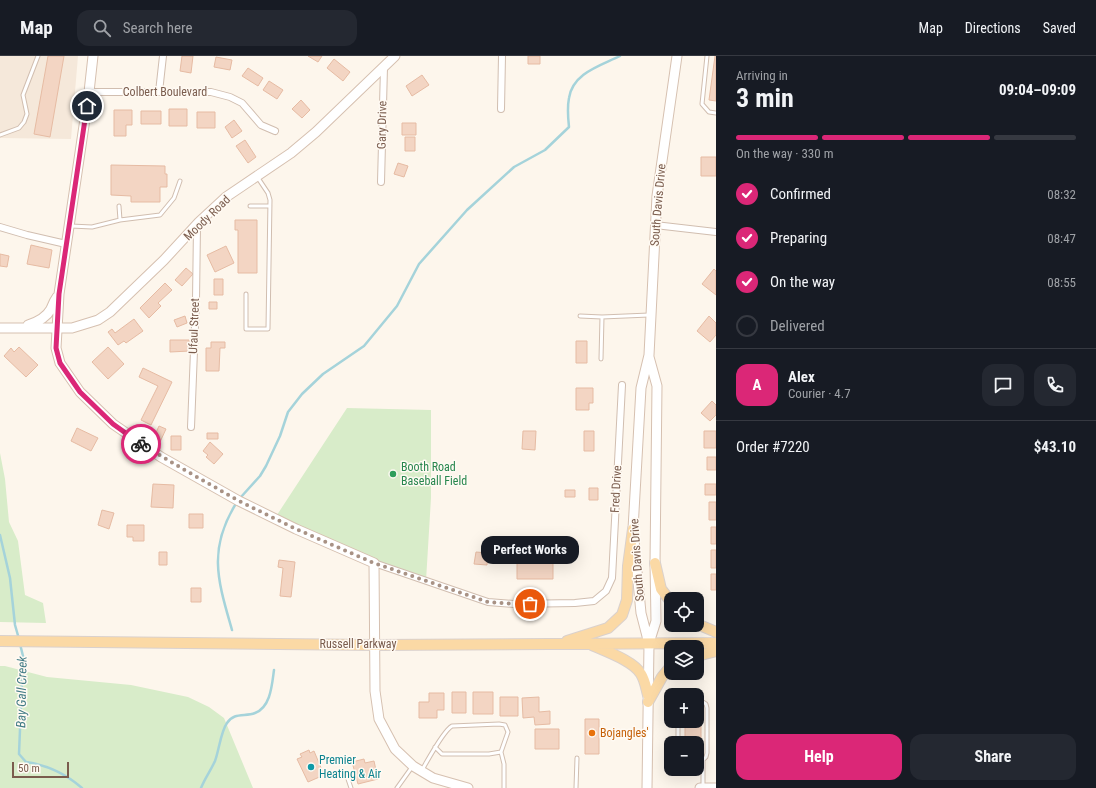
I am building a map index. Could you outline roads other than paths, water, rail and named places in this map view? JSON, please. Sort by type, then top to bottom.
[{"type":"main road","points":[[556,644],[608,628],[622,615],[628,600],[628,566],[632,529]]},
{"type":"main road","points":[[654,563],[661,589],[664,593]]},
{"type":"main road","points":[[704,627],[716,632]]},
{"type":"main road","name":"Russell Parkway","points":[[0,641],[49,640],[375,645],[716,643]]},
{"type":"main road","points":[[590,644],[637,669],[642,677],[648,698]]},
{"type":"main road","points":[[704,654],[716,651]]},
{"type":"main road","points":[[648,698],[664,675]]},
{"type":"street","points":[[93,56],[59,294],[56,348],[60,363],[80,392],[113,424],[161,457],[239,501],[296,529],[374,563],[375,691],[379,719],[395,749],[417,768],[433,778],[468,788]]},
{"type":"street","points":[[159,92],[163,56]]},
{"type":"street","name":"Moody Road","points":[[0,328],[72,328],[98,320],[110,312],[164,260],[197,226],[199,222],[226,197],[291,153],[316,132],[395,56]]},
{"type":"street","points":[[501,109],[502,56]]},
{"type":"street","name":"South Davis Drive","points":[[647,788],[649,644],[641,613],[632,529],[641,388],[649,355],[657,196],[677,56]]},
{"type":"street","name":"Gary Drive","points":[[381,182],[384,67]]},
{"type":"street","name":"Colbert Boulevard","points":[[89,92],[211,92],[230,97],[242,103],[261,124],[275,131]]},
{"type":"street","points":[[656,225],[716,232]]},
{"type":"street","name":"Ufaul Street","points":[[191,427],[197,226]]},
{"type":"street","points":[[0,227],[66,244]]},
{"type":"street","points":[[16,328],[36,323],[41,320],[50,311],[59,294]]},
{"type":"street","name":"South Davis Drive","points":[[649,355],[656,386],[654,563],[656,621],[649,644]]},
{"type":"street","name":"Fred Drive","points":[[374,563],[488,602],[514,604],[576,603],[594,601],[606,591],[612,578],[622,385]]},
{"type":"street","points":[[702,788],[716,788]]},
{"type":"lane","points":[[0,135],[19,128],[24,122],[26,114],[23,95],[38,56]]},
{"type":"lane","points":[[707,56],[702,104],[709,112],[716,113]]},
{"type":"lane","points":[[246,294],[246,329],[268,329],[270,206],[268,193],[257,176]]},
{"type":"lane","points":[[69,226],[92,227],[120,220],[160,215],[174,198],[180,181]]},
{"type":"lane","points":[[119,206],[120,220]]},
{"type":"lane","points":[[250,206],[270,206]]},
{"type":"lane","points":[[580,316],[602,317],[651,315]]},
{"type":"lane","points":[[601,359],[602,317]]},
{"type":"lane","points":[[704,703],[707,708],[707,753],[704,759]]},
{"type":"lane","points":[[397,788],[435,747],[448,728],[452,726],[499,724],[505,725],[508,732],[501,752],[504,764],[504,788]]},
{"type":"lane","points":[[435,747],[442,754],[489,754],[501,752]]},
{"type":"lane","points":[[576,788],[577,758]]},
{"type":"lane","points":[[347,776],[351,788]]},
{"type":"lane","points":[[702,776],[702,788]]},
{"type":"waterway","points":[[241,497],[260,476],[266,466],[280,436],[288,412],[302,394],[323,374],[364,346],[397,306],[419,264],[467,210],[514,167],[545,150],[569,127],[568,102],[576,82],[588,71],[620,56]]},
{"type":"waterway","points":[[232,630],[223,596],[218,565],[222,535],[237,502]]},
{"type":"waterway","name":"Bay Gall Creek","points":[[0,535],[10,578],[15,625],[19,639]]},
{"type":"waterway","name":"Bay Gall Creek","points":[[20,644],[23,656],[19,754],[26,762],[41,765],[56,771],[69,778],[82,788]]},
{"type":"waterway","points":[[201,788],[215,761],[225,726],[233,717],[255,713],[264,706],[270,694],[274,670]]},
{"type":"place","name":"Booth Road Baseball Field","points":[[393,474]]},
{"type":"place","name":"Perfect Works","points":[[530,604]]},
{"type":"place","name":"Bojangles'","points":[[592,733]]},
{"type":"place","name":"Premier Heating & Air","points":[[311,767]]}]
